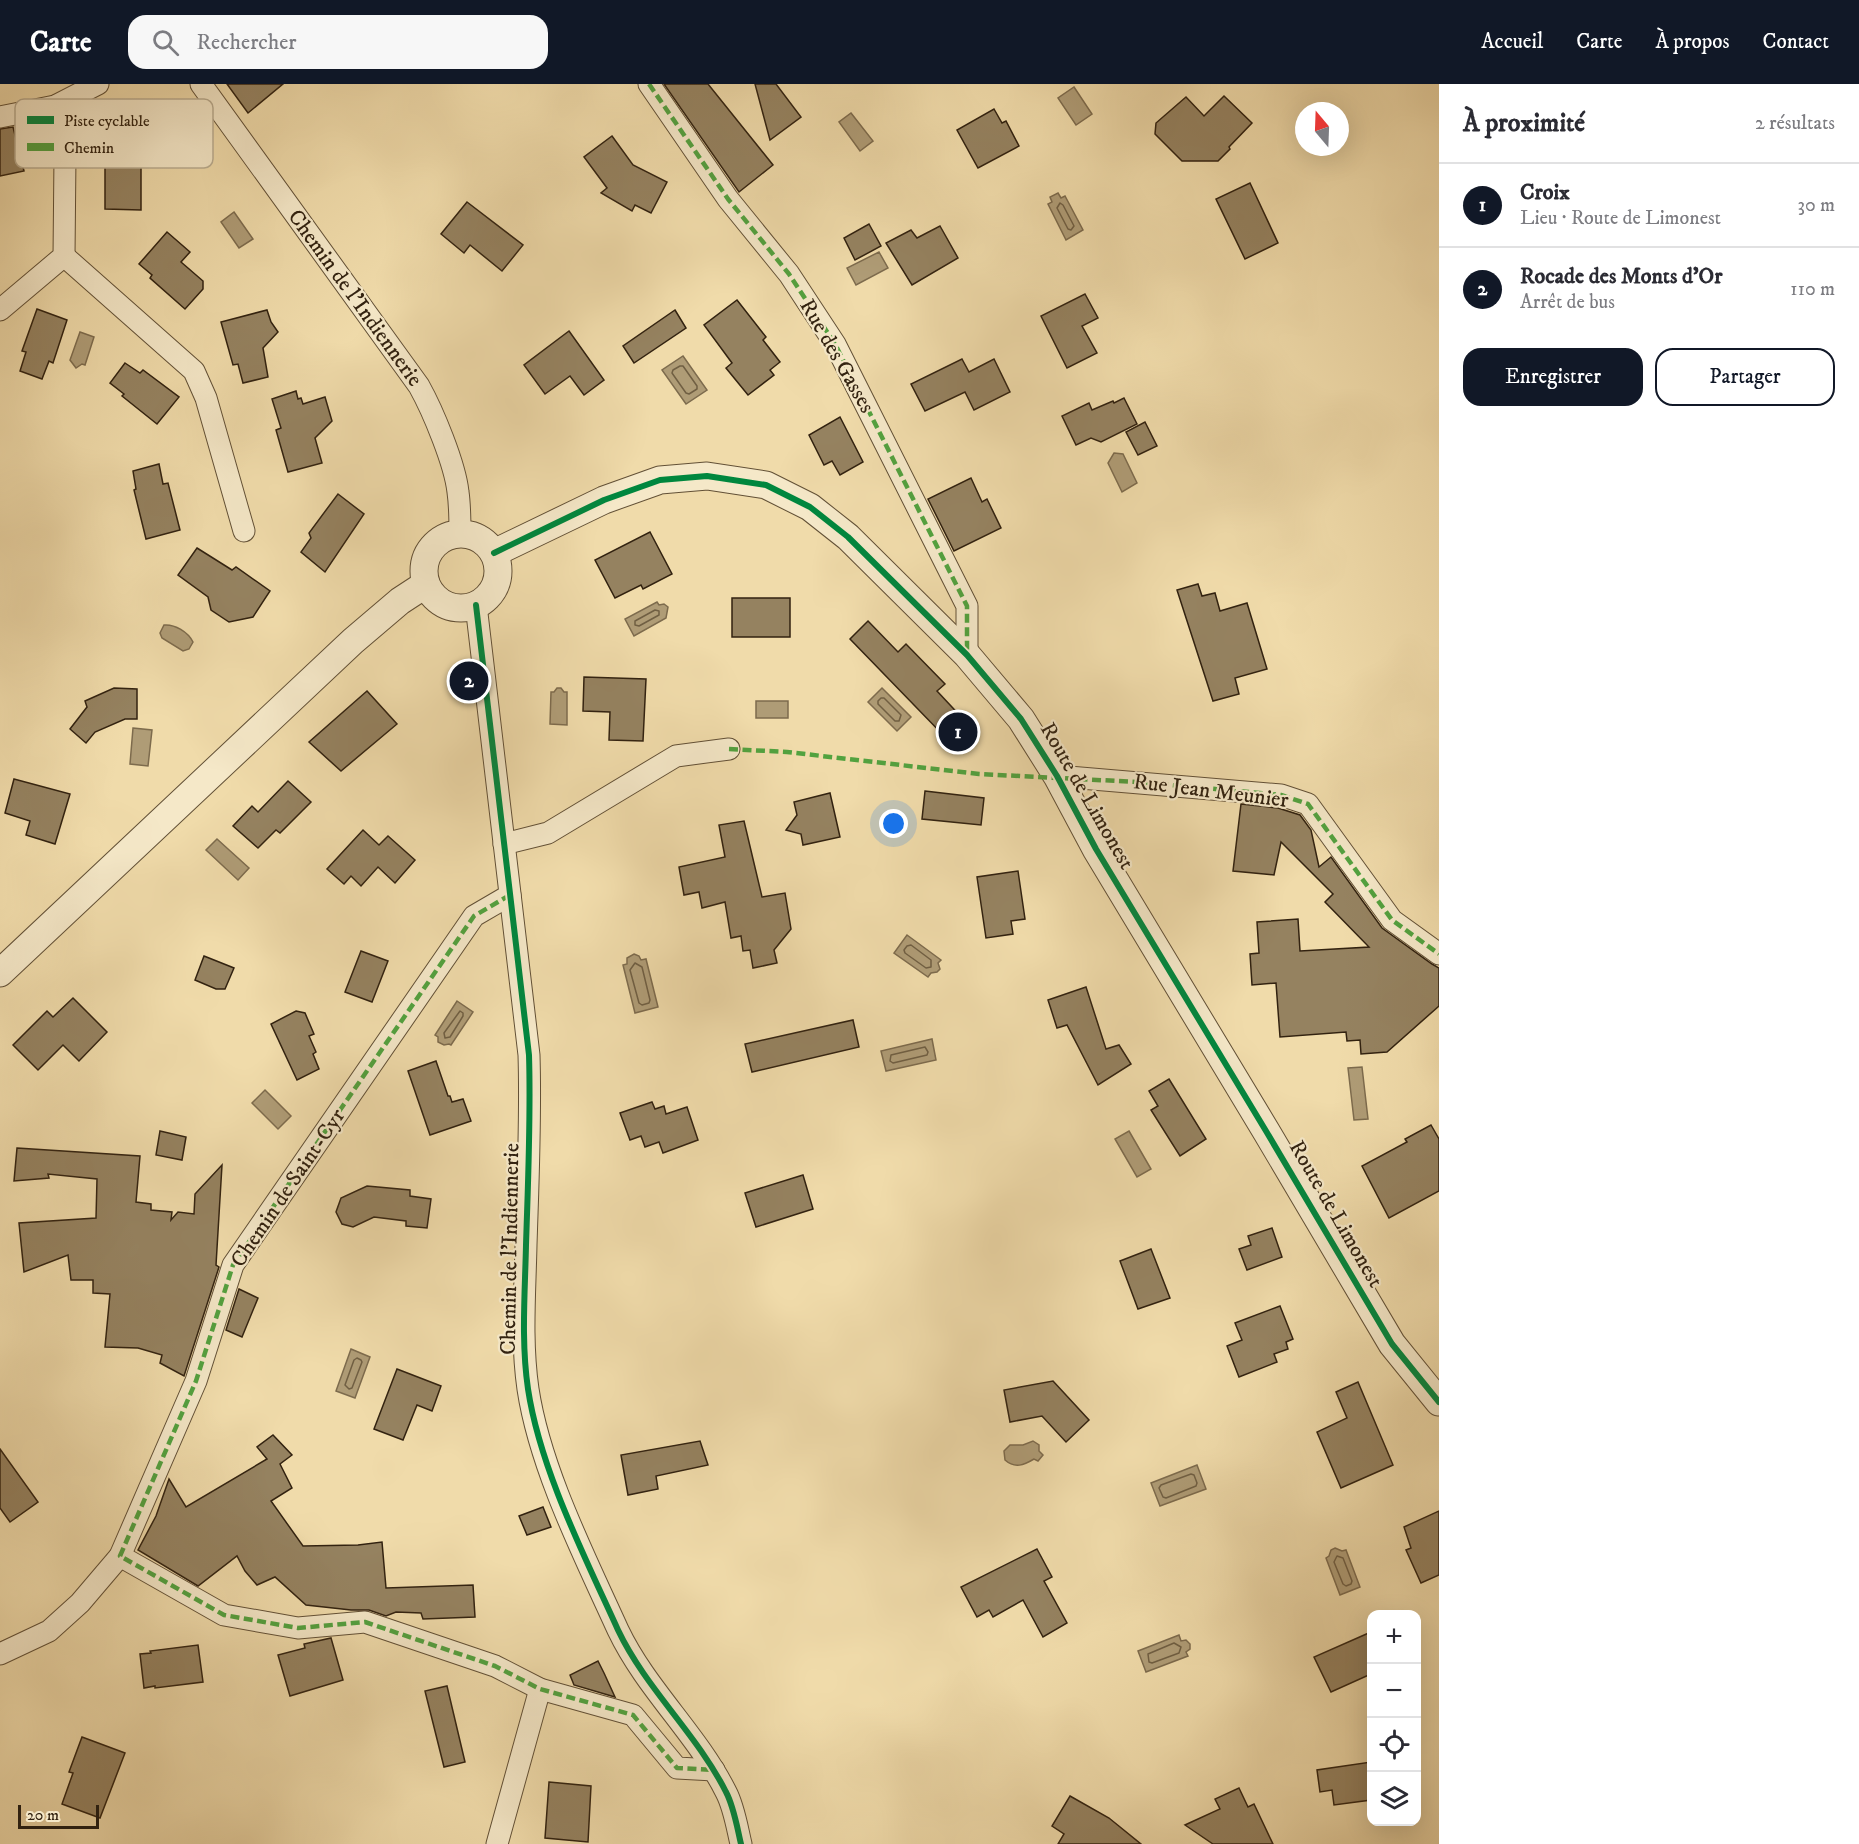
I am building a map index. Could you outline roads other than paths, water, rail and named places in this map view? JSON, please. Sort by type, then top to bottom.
[{"type":"street","points":[[69,99],[98,84]]},
{"type":"street","name":"Chemin de l'Indiennerie","points":[[201,84],[212,99]]},
{"type":"street","name":"Rue des Gasses","points":[[649,84],[728,199],[789,274],[835,344],[967,606],[967,655]]},
{"type":"street","name":"Chemin de l'Indiennerie","points":[[213,101],[427,400],[454,472],[458,491],[460,534]]},
{"type":"street","points":[[0,117],[15,114]]},
{"type":"street","points":[[65,168],[64,256],[194,371],[206,398],[244,531]]},
{"type":"street","points":[[0,310],[64,256]]},
{"type":"street","name":"Route de Limonest","points":[[494,553],[604,500],[660,480],[707,476],[766,485],[810,507],[848,537],[967,655],[1021,719],[1057,776],[1096,849],[1392,1344],[1439,1402]]},
{"type":"street","points":[[470,535],[480,539],[494,553],[498,564],[498,577],[494,589],[486,599],[464,608],[452,607],[432,595],[426,584],[424,572],[430,550],[438,542],[449,536],[470,535]]},
{"type":"street","points":[[0,973],[353,641],[400,601],[426,584]]},
{"type":"street","name":"Chemin de l'Indiennerie","points":[[476,605],[529,1055],[531,1115],[523,1340],[528,1391],[558,1494],[620,1633],[649,1680],[714,1770],[727,1794],[741,1844]]},
{"type":"street","points":[[504,844],[548,833],[676,756],[729,749]]},
{"type":"street","name":"Rue Jean Meunier","points":[[1057,776],[1281,795],[1308,804],[1392,920],[1439,954]]},
{"type":"street","name":"Chemin de Saint-Cyr","points":[[0,1654],[49,1631],[80,1603],[120,1556],[196,1381],[233,1265],[474,916],[510,896]]},
{"type":"street","points":[[120,1556],[224,1615],[298,1628],[365,1622],[495,1666],[540,1689],[633,1716],[677,1768],[714,1770]]},
{"type":"street","points":[[497,1844],[540,1689]]},
{"type":"water","points":[[1074,87],[1092,114],[1076,125],[1058,98]]},
{"type":"water","points":[[851,113],[873,141],[860,151],[839,122]]},
{"type":"water","points":[[1058,193],[1061,198],[1065,196],[1083,230],[1066,240],[1048,204],[1052,202],[1050,197]]},
{"type":"water","points":[[234,212],[253,239],[239,248],[221,222]]},
{"type":"water","points":[[879,252],[888,268],[856,285],[847,268]]},
{"type":"water","points":[[80,332],[94,337],[85,365],[82,364],[76,368],[70,360]]},
{"type":"water","points":[[683,356],[707,390],[686,404],[662,370]]},
{"type":"water","points":[[1114,453],[1123,454],[1137,483],[1122,492],[1108,463]]},
{"type":"water","points":[[657,602],[659,605],[664,604],[668,607],[666,618],[634,636],[625,619]]},
{"type":"water","points":[[164,625],[177,627],[188,635],[193,642],[189,649],[183,651],[162,638],[160,633]]},
{"type":"water","points":[[557,688],[567,692],[567,725],[550,724],[551,692]]},
{"type":"water","points":[[882,688],[911,717],[897,731],[868,702]]},
{"type":"water","points":[[756,701],[788,701],[788,718],[756,718]]},
{"type":"water","points":[[133,728],[152,730],[148,766],[130,764]]},
{"type":"water","points":[[217,839],[249,868],[238,880],[206,850]]},
{"type":"water","points":[[907,935],[941,960],[938,963],[940,969],[937,972],[931,973],[928,977],[894,953]]},
{"type":"water","points":[[634,954],[641,960],[646,959],[658,1007],[635,1013],[623,965],[627,964],[627,958]]},
{"type":"water","points":[[457,1001],[473,1012],[451,1045],[444,1045],[438,1042],[438,1037],[435,1035]]},
{"type":"water","points":[[932,1039],[936,1060],[886,1071],[881,1051]]},
{"type":"water","points":[[1362,1067],[1368,1119],[1354,1120],[1348,1068]]},
{"type":"water","points":[[265,1090],[291,1116],[278,1129],[252,1103]]},
{"type":"water","points":[[1129,1131],[1151,1169],[1137,1177],[1115,1139]]},
{"type":"water","points":[[351,1349],[370,1357],[355,1398],[336,1391]]},
{"type":"water","points":[[1033,1441],[1039,1445],[1039,1451],[1043,1455],[1038,1461],[1034,1459],[1016,1465],[1005,1460],[1004,1451],[1010,1445],[1023,1445]]},
{"type":"water","points":[[1197,1465],[1206,1489],[1160,1506],[1151,1483]]},
{"type":"water","points":[[1335,1548],[1346,1550],[1360,1587],[1340,1595],[1326,1558]]},
{"type":"water","points":[[1179,1635],[1181,1641],[1186,1640],[1190,1644],[1190,1649],[1186,1652],[1188,1656],[1146,1672],[1138,1651]]},
{"type":"place","name":"Rocade des Monts d'Or","points":[[469,681]]},
{"type":"place","name":"Croix","points":[[958,732]]}]
